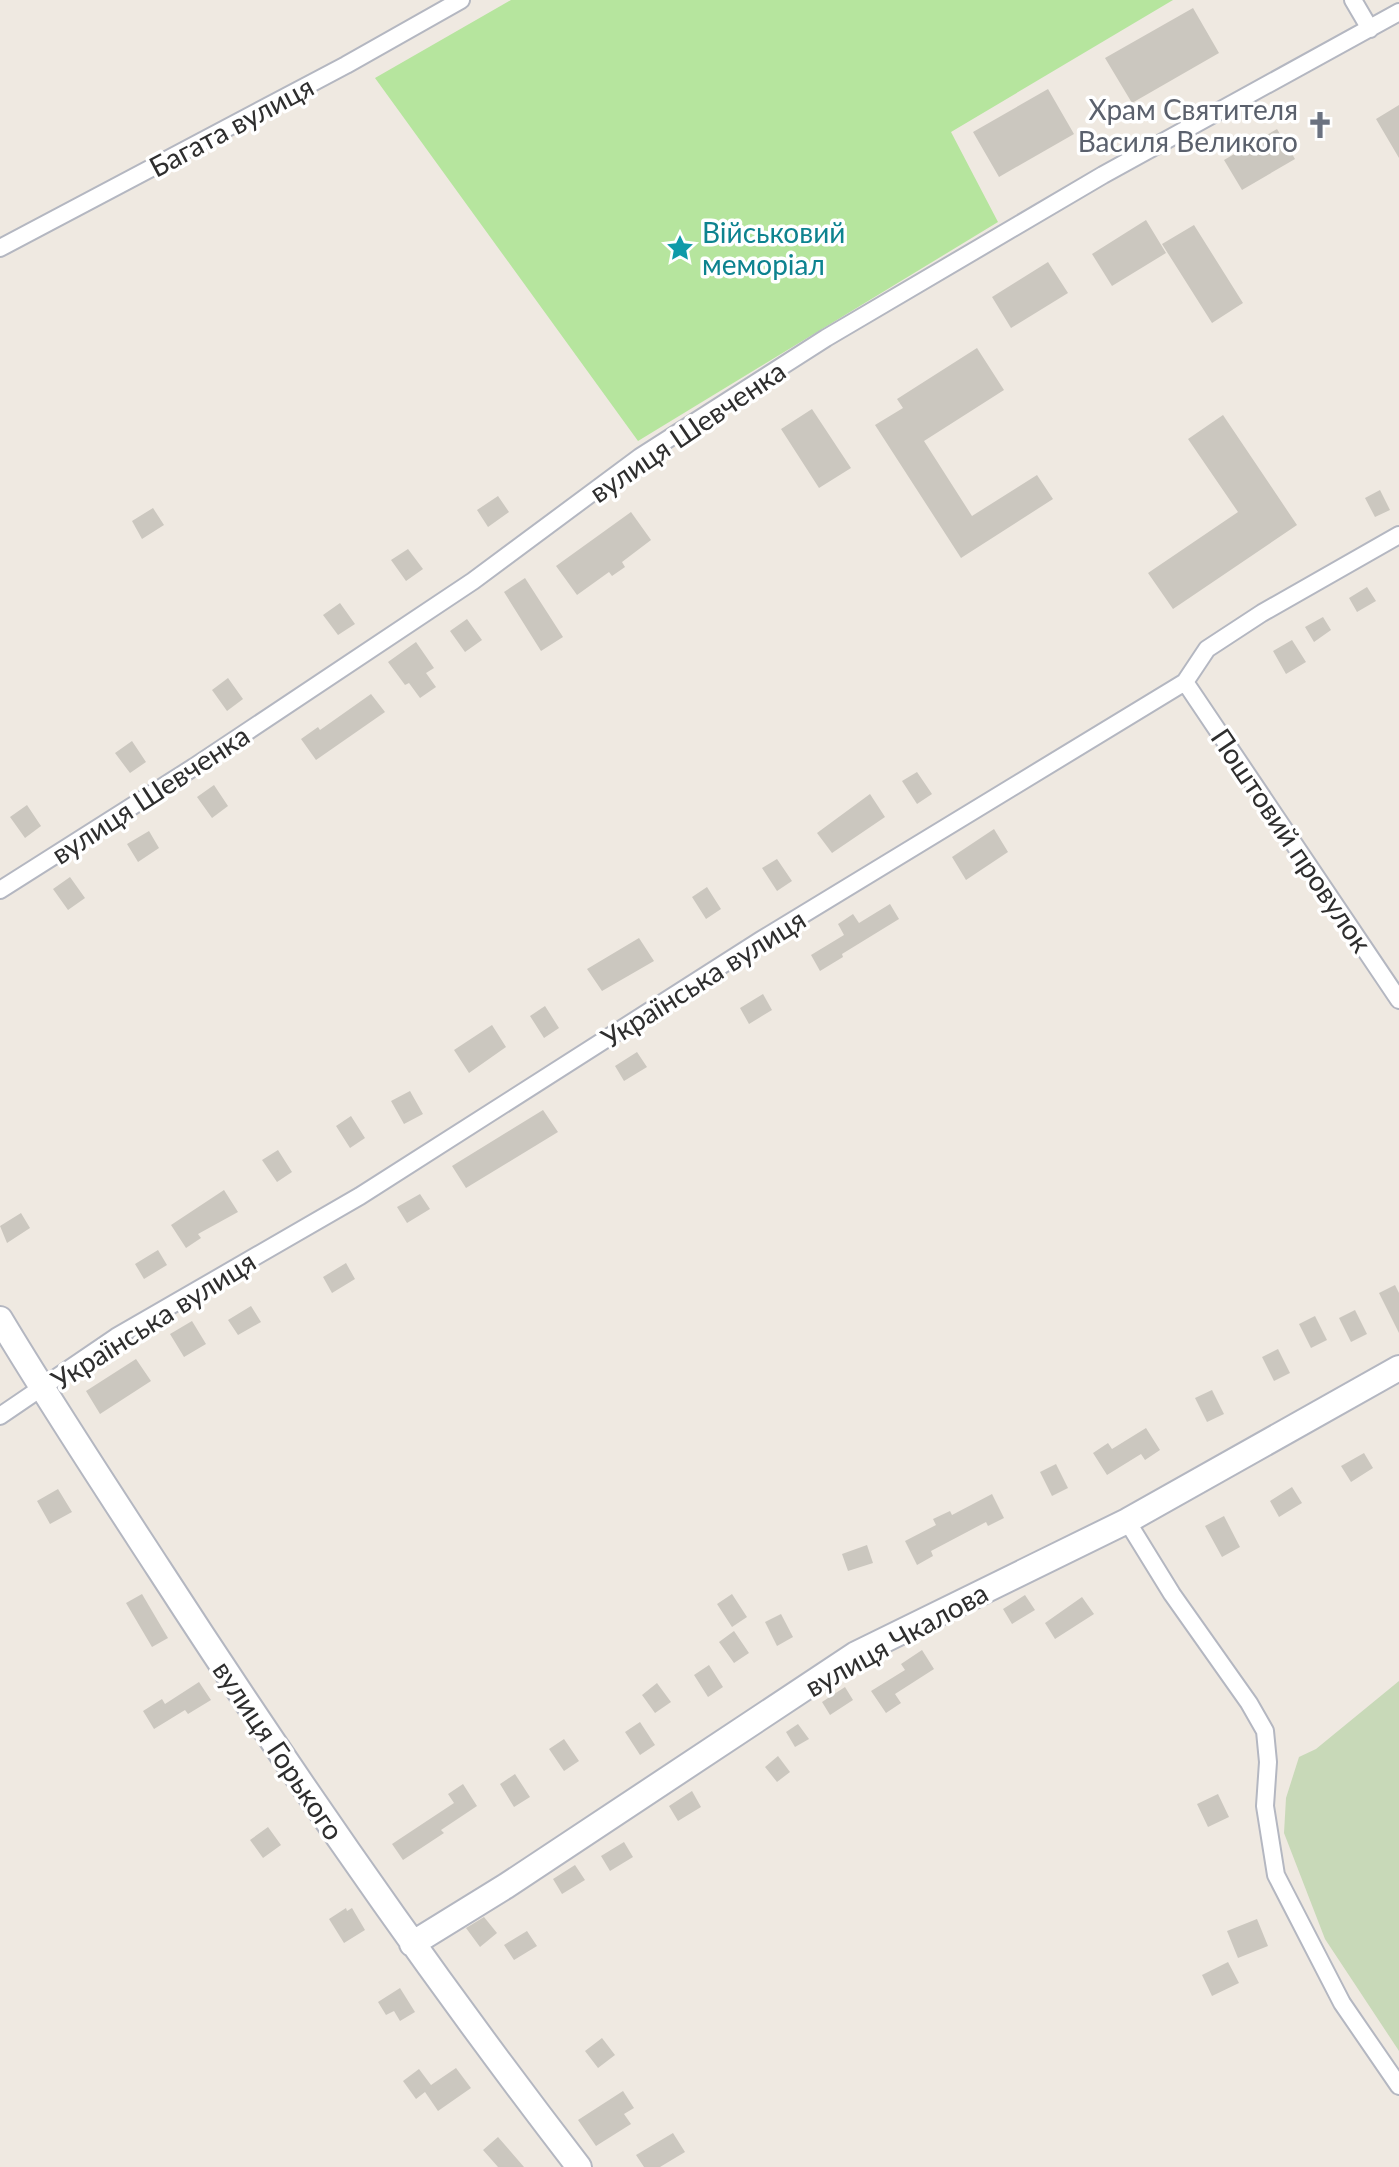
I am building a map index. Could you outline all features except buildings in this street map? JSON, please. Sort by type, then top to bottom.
[{"type":"street","name":"Багата вулиця","points":[[0,248],[346,65],[461,0]]},
{"type":"street","points":[[1353,0],[1370,29]]},
{"type":"street","name":"вулиця Шевченка","points":[[0,890],[194,767],[433,607],[640,457],[826,338],[1103,175],[1399,12]]},
{"type":"street","name":"Українська вулиця","points":[[0,1416],[116,1337],[360,1196],[761,940],[1185,682],[1207,649],[1262,613],[1399,535]]},
{"type":"street","name":"Поштовий провулок","points":[[1185,682],[1399,1000]]},
{"type":"street","name":"вулиця Горького","points":[[0,1319],[225,1671],[412,1944],[579,2167]]},
{"type":"street","name":"вулиця Чкалова","points":[[412,1944],[506,1886],[856,1654],[1127,1521],[1399,1368]]},
{"type":"street","points":[[1127,1521],[1172,1594],[1249,1703],[1265,1731],[1268,1762],[1265,1806],[1276,1875],[1342,2003],[1399,2086]]},
{"type":"green space","points":[[511,0],[1173,0],[951,132],[998,222],[638,441],[375,78]]},
{"type":"green space","points":[[1399,1681],[1399,2051],[1325,1939],[1284,1833],[1286,1798],[1299,1757],[1316,1749]]},
{"type":"place","name":"Храм Святителя Василя Великого","points":[[1320,125]]},
{"type":"place","name":"Військовий меморіал","points":[[680,248]]}]
